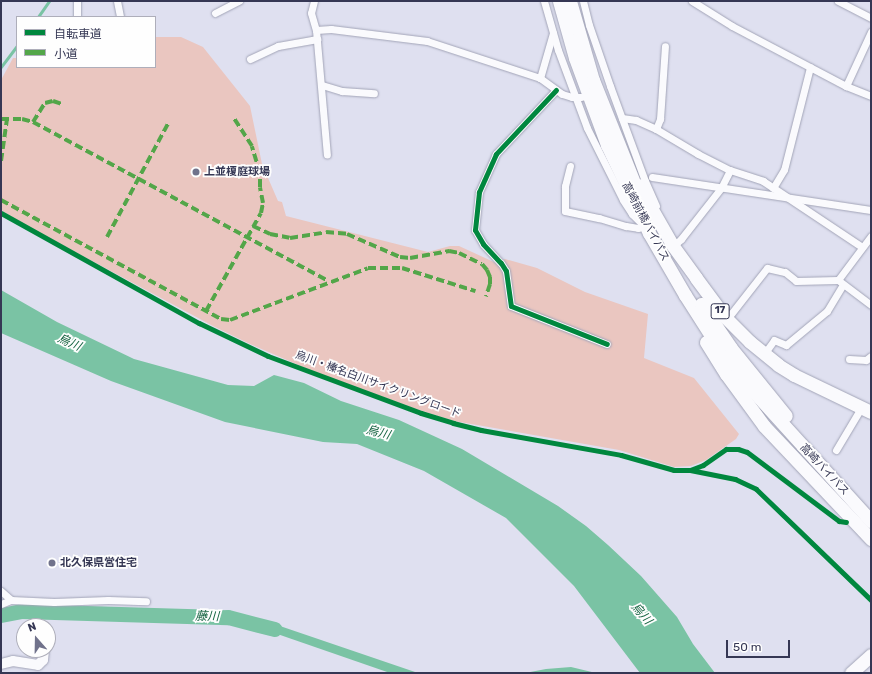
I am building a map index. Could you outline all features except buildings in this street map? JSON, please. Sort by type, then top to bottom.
[{"type":"highway","name":"高崎前橋バイパス","points":[[559,1],[575,58],[595,116],[623,181],[645,226],[685,295],[732,365],[781,416]]},
{"type":"highway","name":"高崎前橋バイパス","points":[[570,1],[593,80],[637,191],[660,238],[696,299],[722,323],[753,376],[781,416]]},
{"type":"highway","name":"17","points":[[627,166],[673,246],[722,323],[794,375],[866,410]]},
{"type":"highway","name":"17","points":[[685,295],[692,317],[706,343],[756,415],[782,446],[871,540]]},
{"type":"highway","name":"高崎バイパス","points":[[781,416],[871,511]]},
{"type":"highway","name":"高崎バイパス","points":[[781,416],[871,521]]},
{"type":"highway","points":[[851,673],[871,655]]},
{"type":"highway","points":[[857,673],[871,662]]},
{"type":"street","points":[[77,1],[77,16]]},
{"type":"street","points":[[117,1],[120,16]]},
{"type":"street","points":[[215,13],[239,1]]},
{"type":"street","points":[[314,1],[312,13],[316,30],[322,85],[327,155]]},
{"type":"street","points":[[542,1],[578,97],[587,128],[612,180],[632,214],[645,226]]},
{"type":"street","points":[[583,1],[589,26],[610,86],[645,181],[673,246],[681,239],[721,188],[730,170]]},
{"type":"street","points":[[692,1],[702,4],[732,26],[846,86],[871,96]]},
{"type":"street","points":[[838,1],[871,18]]},
{"type":"street","points":[[316,30],[332,29],[427,41],[540,78],[562,94],[578,97]]},
{"type":"street","points":[[846,86],[871,32]]},
{"type":"street","points":[[540,78],[553,33]]},
{"type":"street","points":[[250,59],[278,46],[317,39]]},
{"type":"street","points":[[656,129],[660,119],[665,46]]},
{"type":"street","points":[[773,188],[784,170],[810,67]]},
{"type":"street","points":[[322,85],[342,91],[374,93]]},
{"type":"street","points":[[602,89],[610,86]]},
{"type":"street","points":[[556,90],[496,154],[479,192],[476,230],[483,244],[501,263],[506,271],[511,306],[608,344]]},
{"type":"street","points":[[622,118],[636,120],[656,129],[698,154],[730,170],[763,181],[862,247]]},
{"type":"street","points":[[570,166],[565,186],[565,211],[599,218],[626,226],[645,226]]},
{"type":"street","points":[[652,177],[871,210]]},
{"type":"street","points":[[764,354],[774,340],[786,345],[827,311],[840,282],[862,247],[871,236]]},
{"type":"street","points":[[722,323],[767,268],[784,272],[796,281],[840,282],[869,303]]},
{"type":"street","points":[[849,359],[866,360],[871,356]]},
{"type":"street","points":[[836,450],[866,410]]},
{"type":"street","points":[[1,591],[11,600]]},
{"type":"street","points":[[1,604],[11,600],[54,602],[108,600],[146,601]]},
{"type":"street","points":[[1,664],[13,661],[38,665],[43,658]]},
{"type":"shaded area","points":[[156,37],[181,37],[203,47],[250,106],[262,164],[278,201],[282,202],[286,216],[428,252],[450,246],[459,246],[496,263],[505,259],[537,268],[585,292],[648,314],[644,358],[694,378],[739,434],[736,439],[706,460],[691,466],[674,467],[619,450],[454,421],[416,409],[310,370],[213,326],[27,226],[1,210],[1,80],[13,58],[16,58],[16,68],[156,68]]},
{"type":"water","name":"烏川","points":[[1,290],[57,322],[134,359],[228,385],[254,386],[274,375],[304,383],[341,401],[399,420],[462,449],[558,506],[586,526],[608,545],[641,576],[677,617],[693,644],[715,673],[640,673],[574,586],[506,518],[424,471],[357,444],[323,442],[225,422],[111,381],[1,333]]},
{"type":"water","points":[[255,623],[277,625],[418,673],[390,673],[260,628]]},
{"type":"water","points":[[571,667],[596,673],[525,673],[546,669]]},
{"type":"waterway","points":[[39,16],[49,1]]},
{"type":"waterway","points":[[1,67],[16,47]]},
{"type":"waterway","name":"藤川","points":[[1,615],[21,611],[228,617],[274,629]]},
{"type":"marked path","points":[[33,122],[45,103],[53,101],[62,104]]},
{"type":"marked path","points":[[206,311],[261,213],[263,203],[260,187],[260,173],[252,146],[233,117]]},
{"type":"marked path","points":[[1,119],[22,119],[33,122],[328,281]]},
{"type":"marked path","points":[[1,161],[7,119]]},
{"type":"marked path","points":[[107,237],[169,122]]},
{"type":"marked path","points":[[1,200],[221,319],[230,320],[368,268],[402,268],[475,291]]},
{"type":"marked path","points":[[253,226],[270,234],[290,238],[326,232],[347,234],[400,257],[410,258],[449,251],[459,253],[482,264],[487,270],[490,277],[490,284],[486,296]]},
{"type":"cycle path","points":[[556,90],[496,154],[479,192],[475,230],[483,244],[501,263],[506,271],[511,306],[607,344]]},
{"type":"cycle path","name":"烏川・榛名白川サイクリングロード","points":[[1,213],[199,323],[268,356],[421,413],[481,430],[621,455],[674,470],[690,470],[703,465],[726,449],[738,449],[747,452],[839,521],[846,522]]},
{"type":"cycle path","points":[[690,470],[735,479],[756,489],[871,600]]},
{"type":"place","name":"上並榎庭球場","points":[[196,172]]},
{"type":"place","name":"北久保県営住宅","points":[[52,563]]}]
